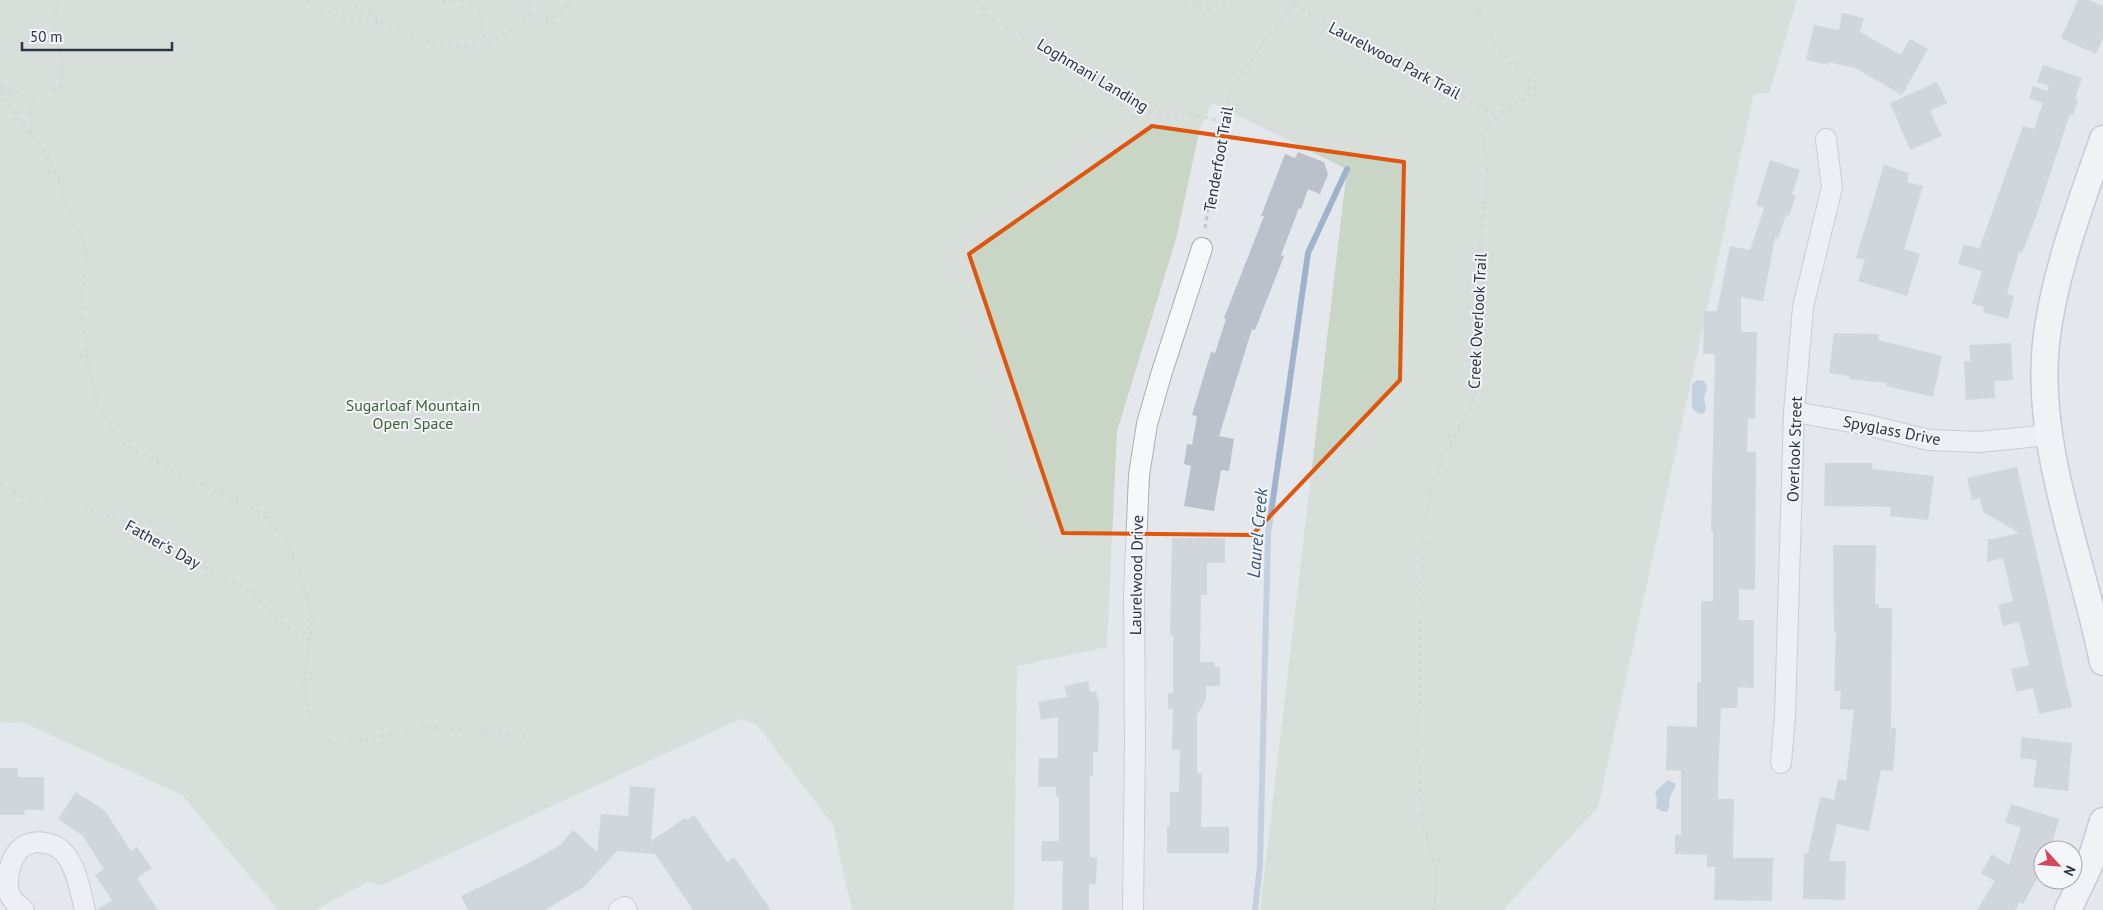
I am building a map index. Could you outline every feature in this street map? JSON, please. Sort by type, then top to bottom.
[{"type":"main road","points":[[2103,139],[2065,252],[2050,316],[2045,374],[2049,435],[2054,465],[2103,662]]},
{"type":"main road","points":[[2068,910],[2089,866],[2103,821]]},
{"type":"street","name":"Overlook Street","points":[[1780,763],[1785,715],[1794,412],[1803,307],[1832,187],[1826,138]]},
{"type":"street","name":"Laurelwood Drive","points":[[1133,910],[1134,595],[1139,475],[1147,424],[1202,248]]},
{"type":"street","name":"Spyglass Drive","points":[[1794,412],[1863,424],[1929,440],[1979,442],[2049,435]]},
{"type":"street","points":[[24,910],[11,899],[7,876],[19,850],[35,842],[52,844],[65,853],[77,878],[85,910]]},
{"type":"street","points":[[619,910],[625,907],[627,910]]},
{"type":"path","points":[[0,86],[25,96],[59,89],[64,73],[54,24],[55,10],[60,0]]},
{"type":"path","points":[[306,0],[318,8],[356,20],[386,23]]},
{"type":"path","points":[[348,0],[414,38],[454,47],[480,45],[508,32],[529,15],[530,0]]},
{"type":"path","points":[[434,0],[443,2],[452,0]]},
{"type":"path","points":[[461,0],[470,2],[480,9],[485,43]]},
{"type":"path","points":[[529,15],[547,19],[564,12],[567,4],[574,0]]},
{"type":"path","name":"Loghmani Landing","points":[[977,0],[986,16],[1003,27],[1035,40],[1073,60],[1114,91],[1156,113],[1190,113],[1222,122]]},
{"type":"path","points":[[1186,0],[1188,4],[1210,9],[1239,0]]},
{"type":"path","points":[[1294,0],[1294,5]]},
{"type":"path","name":"Creek Overlook Trail","points":[[1434,910],[1436,871],[1423,824],[1417,740],[1420,697],[1421,588],[1425,528],[1430,493],[1444,454],[1469,411],[1474,396],[1479,345],[1477,278],[1486,178],[1484,137],[1488,125],[1497,115],[1527,98],[1530,88],[1529,79],[1502,55],[1494,42],[1487,29],[1477,0]]},
{"type":"path","name":"Tenderfoot Trail","points":[[1202,248],[1222,122],[1229,96],[1263,42],[1277,28],[1294,5]]},
{"type":"path","name":"Laurelwood Park Trail","points":[[1294,5],[1497,115]]},
{"type":"path","points":[[0,91],[43,150],[61,184],[68,208],[87,252],[81,310],[88,363],[98,406],[117,438],[129,447],[216,492],[252,507],[265,517],[287,541],[297,562],[312,620],[304,687],[311,730],[340,747],[422,726],[525,736]]},
{"type":"path","points":[[30,134],[30,107],[35,94]]},
{"type":"path","name":"Father's Day","points":[[0,483],[22,496],[43,502],[78,505],[126,522],[167,542],[215,574],[240,585],[259,600],[275,619],[295,631],[311,636]]},
{"type":"highlighted area","points":[[1152,126],[1404,162],[1400,380],[1252,535],[1063,533],[969,254]]},
{"type":"green space","name":"Sugarloaf Mountain Open Space","points":[[0,0],[1797,0],[1769,93],[1754,94],[1598,807],[1503,910],[1260,910],[1347,169],[1212,103],[1200,128],[1176,239],[1117,431],[1107,647],[1017,666],[1014,910],[852,910],[833,825],[757,725],[740,719],[380,886],[370,881],[315,910],[278,910],[182,795],[22,722],[0,723]]},
{"type":"water","points":[[1698,380],[1704,381],[1707,387],[1704,399],[1706,409],[1704,413],[1699,414],[1692,408],[1692,384]]},
{"type":"water","points":[[1668,780],[1676,784],[1670,797],[1667,812],[1656,808],[1657,799],[1655,792]]},
{"type":"building","points":[[2078,0],[2089,0],[2103,6],[2103,38],[2096,54],[2061,38]]},
{"type":"building","points":[[1842,13],[1864,18],[1860,32],[1901,55],[1910,39],[1928,49],[1902,95],[1855,68],[1828,62],[1828,65],[1806,60],[1814,25],[1839,30]]},
{"type":"building","points":[[2043,65],[2082,78],[2075,99],[2078,100],[2073,115],[2070,114],[2022,253],[2019,252],[2007,294],[2014,296],[2008,319],[1983,312],[1984,307],[1972,304],[1982,271],[1958,264],[1964,244],[1979,249],[2023,126],[2034,129],[2043,103],[2029,98],[2033,86],[2047,91],[2049,86],[2037,82]]},
{"type":"building","points":[[1937,82],[1947,103],[1930,111],[1942,136],[1910,150],[1890,103]]},
{"type":"building","points":[[1298,152],[1324,162],[1328,174],[1320,194],[1308,189],[1281,255],[1284,256],[1255,330],[1252,329],[1219,436],[1234,439],[1229,471],[1221,470],[1214,511],[1184,506],[1191,466],[1184,464],[1187,444],[1192,445],[1197,416],[1192,415],[1211,352],[1215,353],[1226,319],[1224,318],[1264,216],[1261,216],[1285,154],[1295,158]]},
{"type":"building","points":[[1770,160],[1800,170],[1792,194],[1796,196],[1789,216],[1786,215],[1778,239],[1775,238],[1763,301],[1741,297],[1741,332],[1757,332],[1755,419],[1748,418],[1747,452],[1756,452],[1755,590],[1739,589],[1739,620],[1754,620],[1754,688],[1738,687],[1737,708],[1721,708],[1718,799],[1734,799],[1733,858],[1773,858],[1772,901],[1714,900],[1715,867],[1707,867],[1707,855],[1675,854],[1675,835],[1681,835],[1681,771],[1666,770],[1667,726],[1697,727],[1697,682],[1701,682],[1701,601],[1713,601],[1713,531],[1711,531],[1715,354],[1703,354],[1704,311],[1717,311],[1730,246],[1750,250],[1764,208],[1756,205]]},
{"type":"building","points":[[1884,165],[1909,173],[1907,182],[1923,186],[1904,249],[1920,254],[1907,296],[1858,281],[1865,260],[1856,258]]},
{"type":"building","points":[[1834,333],[1879,334],[1878,340],[1942,356],[1933,397],[1886,386],[1887,383],[1849,379],[1849,376],[1829,373]]},
{"type":"building","points":[[2011,343],[2013,380],[1994,381],[1995,398],[1966,400],[1964,361],[1971,362],[1969,345]]},
{"type":"building","points":[[1825,463],[1872,463],[1872,469],[1934,476],[1928,520],[1890,516],[1891,507],[1824,506]]},
{"type":"building","points":[[2017,467],[2072,707],[2039,714],[2033,688],[2016,692],[2011,669],[2029,665],[2019,622],[2003,626],[1998,605],[2013,601],[2003,558],[1987,562],[1988,540],[2019,533],[1983,512],[1980,498],[1972,500],[1967,478]]},
{"type":"building","points":[[1172,538],[1225,538],[1225,563],[1207,563],[1207,595],[1201,595],[1200,662],[1214,662],[1214,666],[1220,667],[1220,686],[1206,686],[1206,700],[1197,715],[1197,773],[1202,773],[1201,827],[1229,827],[1229,853],[1167,853],[1167,827],[1170,826],[1170,792],[1179,792],[1180,750],[1172,750],[1173,709],[1168,709],[1168,693],[1173,693],[1173,635],[1170,635]]},
{"type":"building","points":[[1833,545],[1876,545],[1875,604],[1879,604],[1879,608],[1892,608],[1891,727],[1896,728],[1895,749],[1893,771],[1881,770],[1869,831],[1837,824],[1829,861],[1846,861],[1845,900],[1803,899],[1804,853],[1808,853],[1820,797],[1834,800],[1838,779],[1846,781],[1854,710],[1840,709],[1841,691],[1834,691],[1836,631],[1834,631]]},
{"type":"building","points":[[1088,681],[1090,692],[1096,691],[1099,704],[1098,752],[1093,752],[1093,776],[1090,776],[1090,857],[1097,858],[1096,884],[1089,884],[1089,910],[1062,910],[1063,861],[1041,861],[1042,841],[1059,841],[1059,797],[1056,797],[1056,787],[1038,787],[1039,758],[1058,758],[1058,717],[1041,720],[1038,702],[1067,697],[1065,686]]},
{"type":"building","points":[[2022,737],[2072,743],[2068,791],[2033,787],[2037,760],[2020,758]]},
{"type":"building","points":[[0,768],[18,768],[18,777],[44,777],[44,810],[24,810],[25,815],[0,815]]},
{"type":"building","points":[[630,786],[655,788],[651,841],[685,818],[687,820],[694,815],[727,862],[734,857],[771,910],[693,910],[655,854],[617,851],[584,887],[545,910],[468,910],[461,896],[559,846],[573,830],[597,852],[601,814],[628,816]]},
{"type":"building","points":[[76,792],[105,811],[131,851],[137,847],[152,868],[137,878],[158,910],[97,910],[112,900],[95,875],[104,869],[83,836],[58,819]]},
{"type":"building","points":[[2011,804],[2059,819],[2053,840],[2033,840],[2033,886],[2023,904],[2020,902],[2015,910],[1977,910],[1995,881],[1981,873],[1992,854],[2009,865],[2021,827],[2005,822]]},
{"type":"waterway","name":"Laurel Creek","points":[[1255,910],[1260,865],[1268,534],[1308,253],[1347,169]]}]
